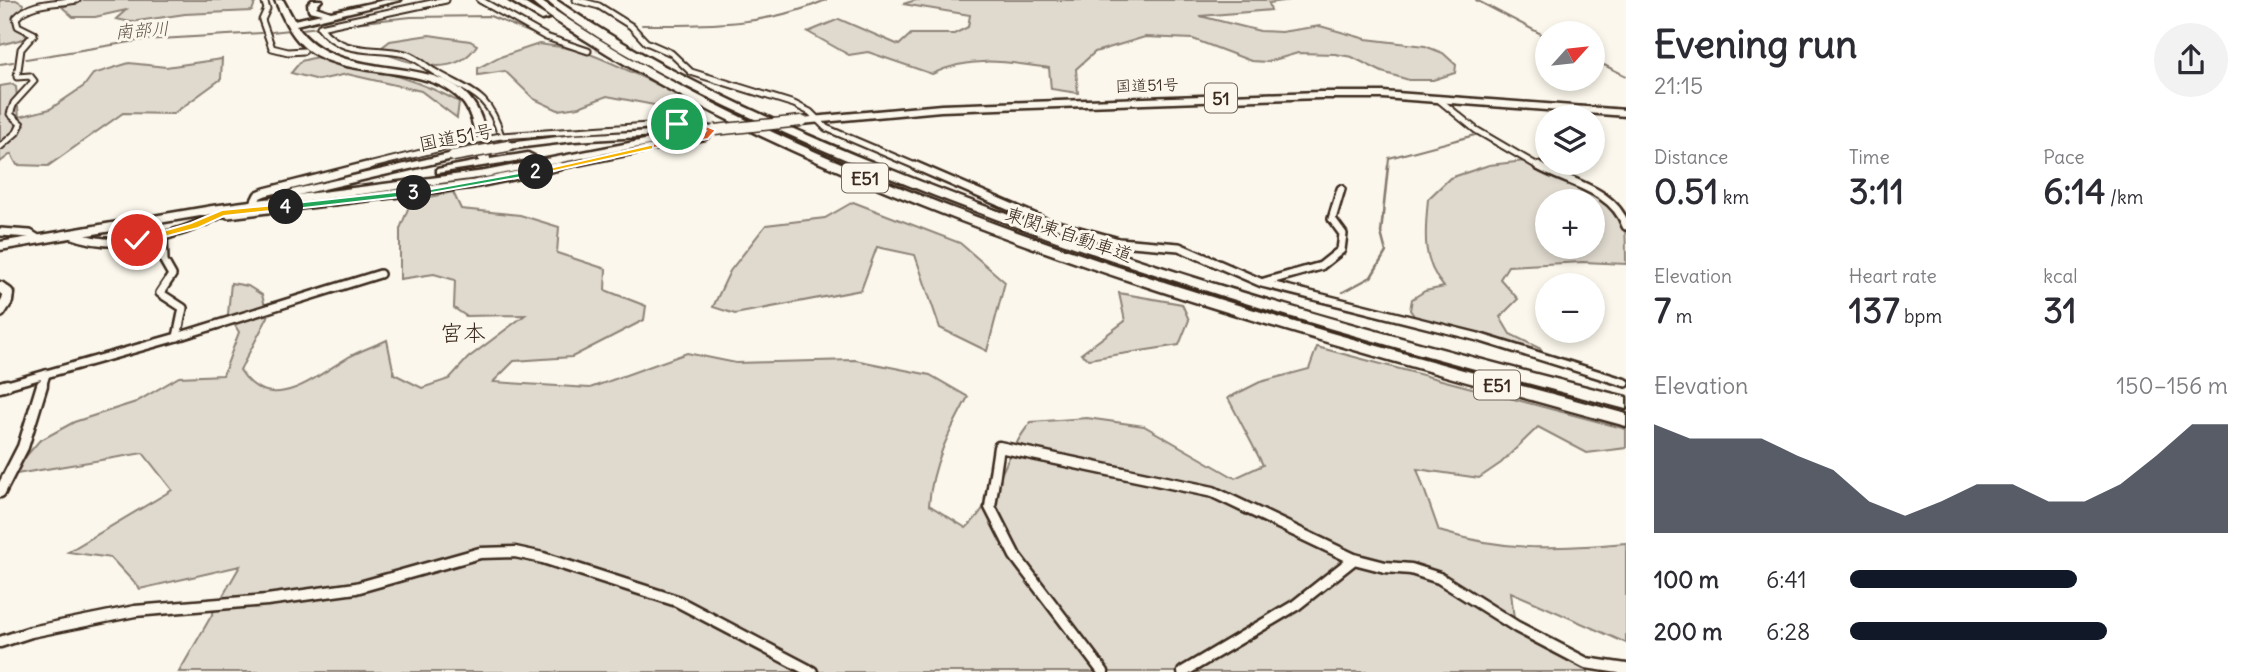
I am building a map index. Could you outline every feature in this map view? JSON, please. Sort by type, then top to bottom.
[{"type":"highway","points":[[318,0],[312,4],[313,10],[339,12]]},
{"type":"highway","points":[[291,23],[397,0]]},
{"type":"highway","points":[[513,0],[590,44],[617,56]]},
{"type":"highway","name":"東関東自動車道","points":[[533,0],[617,56],[763,133],[915,199],[1040,246],[1222,299],[1626,403]]},
{"type":"highway","name":"東関東自動車道","points":[[551,0],[655,65],[820,144],[913,183],[1222,299],[1368,349],[1626,420]]},
{"type":"highway","points":[[283,1],[291,23],[309,46],[328,56],[424,78],[453,89],[471,109],[485,163]]},
{"type":"highway","name":"国道51号","points":[[218,211],[453,156],[505,141],[713,130],[941,108],[1306,95],[1383,95],[1626,113]]},
{"type":"highway","name":"国道51号","points":[[0,246],[218,211],[485,174],[713,130]]},
{"type":"highway","points":[[303,199],[314,194],[355,186],[652,134]]},
{"type":"highway","points":[[609,143],[684,136]]},
{"type":"highway","points":[[261,200],[355,186]]},
{"type":"street","points":[[0,147],[17,132],[21,124],[10,114],[14,103],[34,81],[30,76],[17,77],[21,48],[34,34],[18,26],[16,18],[31,6],[78,0]]},
{"type":"street","points":[[264,0],[267,9],[262,20],[272,48],[288,52],[304,51]]},
{"type":"street","points":[[446,0],[320,25],[323,34],[331,41],[368,52],[404,54],[466,87],[490,104],[496,113],[505,141]]},
{"type":"street","points":[[480,0],[546,37],[588,51]]},
{"type":"street","points":[[576,0],[599,6],[631,26],[646,42],[671,53],[691,72],[794,104],[810,112],[826,128],[1043,221],[1119,242],[1179,247],[1197,253],[1226,270],[1262,283],[1478,337],[1626,383]]},
{"type":"street","points":[[323,44],[331,41]]},
{"type":"street","points":[[634,46],[646,42]]},
{"type":"street","points":[[1438,99],[1449,113],[1526,159],[1589,188],[1617,208],[1626,226]]},
{"type":"street","points":[[261,200],[258,195],[265,192],[461,143],[505,141],[651,124],[693,124],[713,130]]},
{"type":"street","points":[[70,233],[81,240],[137,240],[210,220],[218,211],[407,194],[496,180],[705,137],[713,130]]},
{"type":"street","points":[[1262,283],[1321,266],[1341,250],[1343,234],[1332,219],[1341,189]]},
{"type":"street","points":[[0,232],[30,234],[38,239]]},
{"type":"street","points":[[163,235],[164,261],[172,275],[160,293],[162,297],[183,308],[177,337]]},
{"type":"street","points":[[0,387],[177,337],[380,274]]},
{"type":"street","points":[[0,287],[8,293],[7,301],[0,312]]},
{"type":"street","points":[[0,492],[23,447],[46,374]]},
{"type":"street","points":[[1102,672],[1015,556],[990,507],[999,447],[1213,492],[1354,558],[1385,567],[1411,569],[1439,578],[1559,651],[1586,663],[1626,668]]},
{"type":"street","points":[[0,642],[31,632],[135,611],[254,601],[356,587],[480,554],[515,552],[543,558],[677,601],[812,672]]},
{"type":"street","points":[[1183,672],[1296,605],[1354,558]]},
{"type":"shaded area","points":[[0,0],[16,0],[23,4],[23,16],[15,24],[27,38],[0,45]]},
{"type":"shaded area","points":[[82,0],[256,0],[252,11],[185,14],[131,22],[116,19],[126,10],[95,17],[73,17],[62,7]]},
{"type":"shaded area","points":[[916,0],[1291,0],[1269,3],[1271,10],[1200,16],[1260,31],[1281,32],[1320,26],[1366,39],[1425,46],[1443,53],[1456,65],[1455,73],[1433,80],[1409,80],[1382,72],[1352,57],[1335,54],[1298,53],[1267,62],[1251,61],[1193,39],[1145,37],[1095,52],[1076,69],[1078,93],[1051,89],[1049,68],[1004,62],[975,62],[932,74],[868,52],[849,55],[808,32],[839,19],[899,45],[911,34],[954,34],[968,27],[970,15],[903,4]]},
{"type":"shaded area","points":[[429,35],[470,41],[477,45],[456,63],[444,66],[403,60],[377,51],[390,41]]},
{"type":"shaded area","points":[[539,44],[577,50],[601,59],[655,83],[689,105],[680,110],[607,96],[579,107],[558,110],[534,99],[505,71],[478,75],[478,68],[497,58]]},
{"type":"shaded area","points":[[321,56],[392,74],[426,86],[459,102],[457,118],[421,91],[347,74],[319,80],[291,73],[301,61]]},
{"type":"shaded area","points":[[222,59],[221,79],[173,114],[123,113],[48,166],[17,165],[11,154],[0,162],[0,86],[12,84],[16,87],[19,117],[50,109],[84,86],[93,74],[129,63],[166,67]]},
{"type":"shaded area","points":[[1525,161],[1535,165],[1535,175],[1557,175],[1585,189],[1535,189],[1535,259],[1605,259],[1605,204],[1625,231],[1626,264],[1583,262],[1508,266],[1500,279],[1518,299],[1500,317],[1510,334],[1541,349],[1539,355],[1417,320],[1410,310],[1412,299],[1425,291],[1444,287],[1431,267],[1426,235],[1428,199],[1450,178],[1489,165]]},
{"type":"shaded area","points":[[453,192],[461,209],[520,215],[559,227],[557,253],[606,269],[605,290],[646,306],[644,320],[572,357],[514,361],[493,382],[590,388],[687,353],[736,363],[855,360],[930,375],[968,397],[938,462],[929,505],[966,528],[985,505],[1014,448],[1031,422],[1087,418],[1144,426],[1235,478],[1263,465],[1228,398],[1260,382],[1309,369],[1317,347],[1626,429],[1626,448],[1587,453],[1538,427],[1501,463],[1479,478],[1417,469],[1439,531],[1509,546],[1576,547],[1626,543],[1626,643],[1511,592],[1514,619],[1581,655],[1588,672],[179,672],[240,566],[140,589],[111,558],[68,552],[172,490],[143,453],[10,475],[39,441],[74,422],[136,402],[179,377],[223,375],[239,332],[228,314],[231,283],[248,286],[262,295],[268,317],[240,370],[252,384],[265,391],[292,389],[352,355],[387,340],[394,374],[422,388],[449,379],[468,358],[525,315],[466,316],[454,308],[455,280],[434,274],[400,279],[400,229],[411,201]]},
{"type":"shaded area","points":[[853,202],[960,243],[1005,282],[987,351],[940,328],[915,255],[877,247],[861,290],[735,314],[713,307],[730,271],[766,225],[825,218]]},
{"type":"shaded area","points":[[1119,293],[1182,304],[1189,320],[1179,345],[1089,359],[1081,354],[1125,321]]},
{"type":"waterway","name":"南部川","points":[[642,25],[713,24],[759,19],[804,9],[826,0]]},
{"type":"waterway","points":[[1476,0],[1535,31]]},
{"type":"waterway","name":"南部川","points":[[343,24],[411,17],[490,16],[551,41]]},
{"type":"waterway","name":"南部川","points":[[302,29],[319,27]]},
{"type":"waterway","name":"南部川","points":[[272,32],[289,30]]},
{"type":"waterway","name":"南部川","points":[[26,59],[143,40],[261,33]]},
{"type":"waterway","name":"南部川","points":[[0,64],[13,62]]},
{"type":"waterway","points":[[1605,66],[1626,76]]},
{"type":"waterway","points":[[1388,168],[1389,158],[1479,134]]},
{"type":"waterway","points":[[1343,292],[1371,277],[1386,252],[1381,233],[1388,166]]},
{"type":"tunnel","points":[[588,51],[634,45]]},
{"type":"district","name":"宮本","points":[[463,332]]},
{"type":"route","points":[[137,240],[195,225],[222,213],[407,194],[474,184],[705,137],[712,130],[699,125],[677,124]]}]
